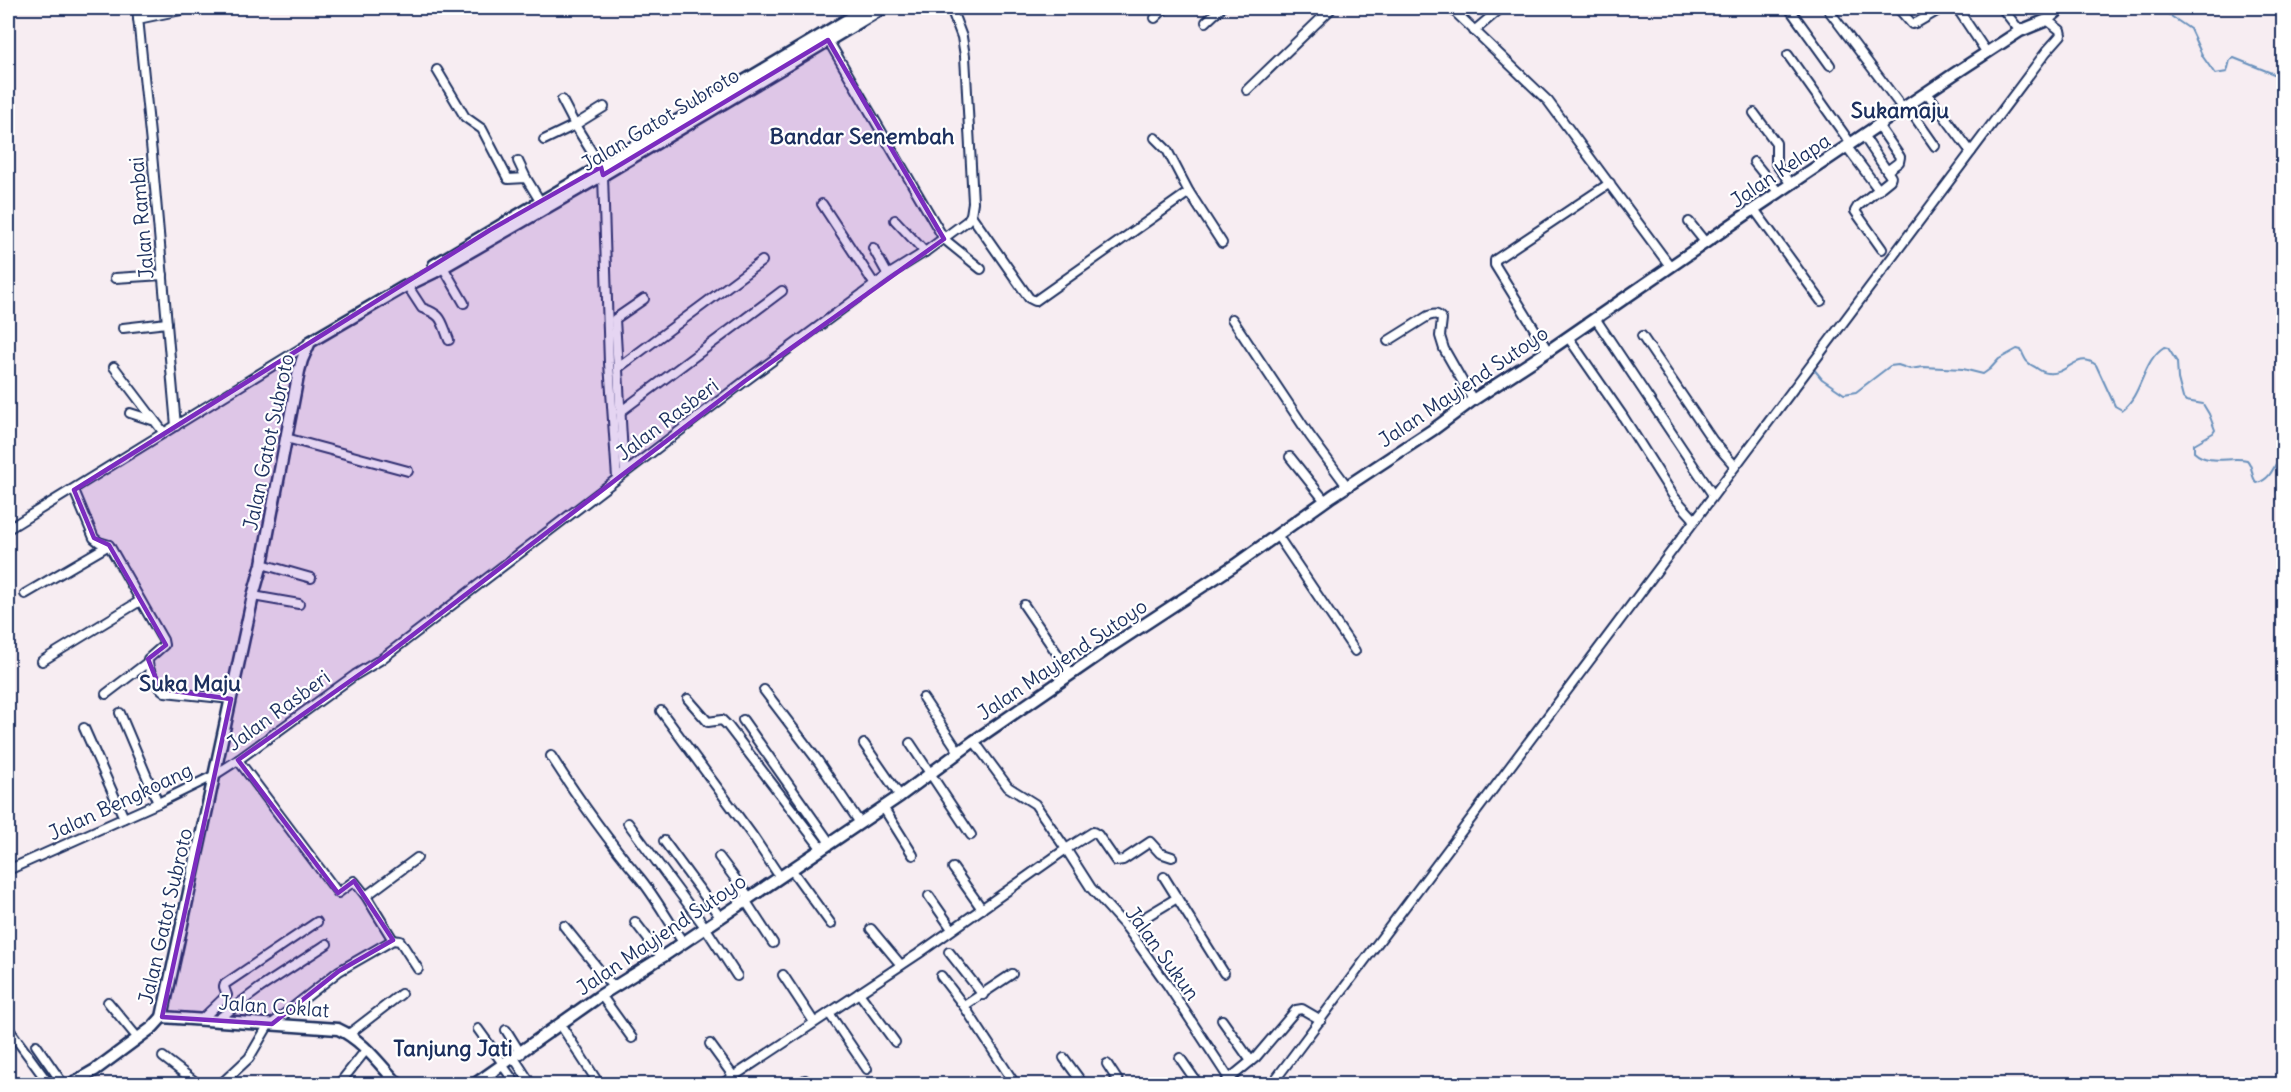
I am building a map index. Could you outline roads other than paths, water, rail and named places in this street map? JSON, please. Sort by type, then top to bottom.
[{"type":"street","name":"Jalan Rambai","points":[[137,8],[176,426]]},
{"type":"street","points":[[138,19],[191,8]]},
{"type":"street","points":[[449,340],[440,318],[432,311],[422,308],[409,285],[432,266],[540,201],[602,171],[662,128],[864,8]]},
{"type":"street","name":"Jalan Gatot Subroto","points":[[71,1084],[95,1070],[162,1017],[199,854],[213,776],[262,564],[298,371],[310,342],[443,267],[602,171],[883,8]]},
{"type":"street","points":[[951,8],[962,37],[965,56],[973,202],[971,215],[1029,297],[1035,301],[1189,192]]},
{"type":"street","points":[[1155,18],[1165,8]]},
{"type":"street","points":[[1206,22],[1221,8]]},
{"type":"street","points":[[1247,90],[1332,8]]},
{"type":"street","points":[[1451,8],[1548,101],[1670,266]]},
{"type":"street","points":[[1474,31],[1501,8]]},
{"type":"street","points":[[1789,8],[1830,65]]},
{"type":"street","points":[[1827,8],[1935,146]]},
{"type":"street","points":[[1898,8],[1912,24],[1942,8]]},
{"type":"street","points":[[1957,8],[1987,53]]},
{"type":"street","points":[[2002,8],[2019,32]]},
{"type":"street","name":"Jalan Kelapa","points":[[1670,266],[1987,53],[2019,32],[2047,20],[2061,8]]},
{"type":"street","points":[[1272,1084],[2061,35],[2060,30],[2047,20]]},
{"type":"street","points":[[828,40],[944,239],[981,269]]},
{"type":"street","points":[[1788,55],[1879,190]]},
{"type":"street","points":[[437,70],[465,117],[482,129],[508,179],[526,178]]},
{"type":"street","points":[[1927,93],[1971,152]]},
{"type":"street","points":[[562,100],[602,171],[609,363],[617,478]]},
{"type":"street","points":[[544,140],[604,107]]},
{"type":"street","points":[[1754,113],[1776,142],[1776,164],[1791,184]]},
{"type":"street","points":[[1878,125],[1900,157],[1899,162],[1887,171]]},
{"type":"street","points":[[1863,135],[1891,178],[1855,211],[1882,249]]},
{"type":"street","points":[[1155,138],[1167,150],[1189,192],[1222,243]]},
{"type":"street","points":[[518,161],[540,201]]},
{"type":"street","points":[[1754,162],[1779,193]]},
{"type":"street","points":[[1548,351],[1495,265],[1495,260],[1610,183]]},
{"type":"street","points":[[822,204],[875,285]]},
{"type":"street","points":[[1754,209],[1821,301]]},
{"type":"street","name":"Jalan Rasberi","points":[[213,776],[354,675],[380,660],[625,471],[888,275],[944,239],[967,221],[971,215]]},
{"type":"street","points":[[895,220],[925,252]]},
{"type":"street","points":[[1689,222],[1705,242]]},
{"type":"street","points":[[873,248],[888,275]]},
{"type":"street","points":[[618,368],[762,261]]},
{"type":"street","name":"Jalan Mayjend Sutoyo","points":[[475,1084],[601,995],[662,957],[884,807],[1071,674],[1235,565],[1670,266]]},
{"type":"street","points":[[443,267],[464,303]]},
{"type":"street","points":[[115,278],[163,275]]},
{"type":"street","points":[[620,412],[782,291]]},
{"type":"street","points":[[625,471],[615,319],[644,299]]},
{"type":"street","points":[[1388,341],[1428,316],[1436,314],[1439,316],[1442,319],[1440,336],[1444,349],[1473,400]]},
{"type":"street","points":[[1595,318],[1713,495]]},
{"type":"street","points":[[1232,319],[1310,436],[1347,486]]},
{"type":"street","points":[[123,328],[167,323]]},
{"type":"street","points":[[1642,336],[1713,441],[1735,466]]},
{"type":"street","points":[[1568,337],[1668,488],[1695,520]]},
{"type":"street","points":[[8,529],[310,342]]},
{"type":"street","points":[[114,367],[164,433]]},
{"type":"street","points":[[130,413],[152,420]]},
{"type":"street","points":[[286,438],[408,471]]},
{"type":"street","points":[[1290,457],[1325,501]]},
{"type":"street","points":[[74,490],[94,538],[110,545],[164,645],[148,659],[148,662],[106,694]]},
{"type":"street","points":[[1277,535],[1355,651]]},
{"type":"street","points":[[26,594],[110,545]]},
{"type":"street","points":[[262,564],[311,578]]},
{"type":"street","points":[[253,596],[299,603]]},
{"type":"street","points":[[42,662],[140,601]]},
{"type":"street","points":[[1024,605],[1071,674]]},
{"type":"street","points":[[148,662],[158,687],[163,691],[231,699]]},
{"type":"street","points":[[764,690],[818,761],[860,823]]},
{"type":"street","points":[[923,698],[960,752]]},
{"type":"street","points":[[688,699],[708,722],[722,720],[728,726],[826,846]]},
{"type":"street","points":[[661,711],[752,835],[780,878]]},
{"type":"street","points":[[120,713],[158,803]]},
{"type":"street","points":[[743,720],[826,846]]},
{"type":"street","points":[[84,728],[124,818]]},
{"type":"street","name":"Jalan Sukun","points":[[974,741],[1008,787],[1035,804],[1091,888],[1127,928],[1169,987],[1227,1082],[1251,1061],[1289,1017],[1299,1009],[1321,1020]]},
{"type":"street","points":[[910,743],[971,835]]},
{"type":"street","points":[[864,744],[900,796]]},
{"type":"street","points":[[551,756],[584,806],[621,857],[639,877],[683,942]]},
{"type":"street","points":[[238,760],[338,893],[354,881],[393,940]]},
{"type":"street","name":"Jalan Bengkoang","points":[[8,870],[213,776]]},
{"type":"street","points":[[884,807],[913,855]]},
{"type":"street","points":[[628,823],[705,927],[737,976]]},
{"type":"street","points":[[722,1084],[737,1081],[814,1022],[901,965],[1093,832],[1098,835],[1116,861],[1123,860],[1150,842],[1161,853],[1172,857]]},
{"type":"street","points":[[664,841],[720,917]]},
{"type":"street","points":[[719,857],[773,944]]},
{"type":"street","points":[[366,896],[417,858]]},
{"type":"street","points":[[953,868],[982,909]]},
{"type":"street","points":[[791,869],[831,924]]},
{"type":"street","points":[[1164,877],[1224,973]]},
{"type":"street","points":[[929,896],[952,929]]},
{"type":"street","points":[[1127,928],[1177,898]]},
{"type":"street","points":[[202,1019],[228,995],[225,984],[317,922]]},
{"type":"street","points":[[635,922],[662,957]]},
{"type":"street","points":[[564,926],[613,987]]},
{"type":"street","points":[[871,929],[901,965]]},
{"type":"street","points":[[226,1083],[249,1058],[270,1024],[339,971],[393,940],[400,941],[418,969]]},
{"type":"street","points":[[218,1020],[260,988],[327,944]]},
{"type":"street","points":[[949,951],[983,995]]},
{"type":"street","points":[[964,1006],[1012,974]]},
{"type":"street","points":[[783,975],[814,1022]]},
{"type":"street","points":[[941,976],[964,1006],[1015,1084]]},
{"type":"street","points":[[859,993],[895,1042]]},
{"type":"street","points":[[349,1034],[401,994]]},
{"type":"street","points":[[601,995],[632,1038]]},
{"type":"street","points":[[108,1002],[137,1037]]},
{"type":"street","points":[[829,1013],[867,1069]]},
{"type":"street","name":"Jalan Coklat","points":[[162,1017],[338,1029],[349,1034],[398,1084]]},
{"type":"street","points":[[1222,1020],[1251,1061]]},
{"type":"street","points":[[560,1024],[598,1084]]},
{"type":"street","points":[[8,1028],[49,1084]]},
{"type":"street","points":[[478,1029],[516,1084]]},
{"type":"street","points":[[506,1030],[531,1084]]},
{"type":"street","points":[[710,1044],[737,1081]]},
{"type":"street","points":[[36,1045],[63,1084]]},
{"type":"street","points":[[339,1084],[366,1050]]},
{"type":"street","points":[[164,1057],[198,1084]]},
{"type":"street","points":[[1064,1058],[1083,1084]]},
{"type":"street","points":[[1180,1058],[1198,1084]]},
{"type":"street","points":[[1107,1064],[1120,1084]]},
{"type":"waterway","points":[[2159,8],[2190,29],[2203,57],[2215,74],[2227,72],[2230,60],[2234,58],[2284,78]]},
{"type":"waterway","points":[[1808,362],[1822,379],[1844,394],[1856,392],[1890,366],[1898,365],[1910,369],[1923,367],[1963,369],[1983,374],[1999,359],[2017,349],[2021,350],[2030,364],[2046,373],[2061,371],[2083,360],[2096,365],[2115,406],[2122,410],[2134,395],[2151,360],[2164,347],[2168,348],[2177,362],[2178,379],[2183,398],[2186,401],[2203,404],[2215,430],[2194,444],[2194,452],[2206,459],[2247,460],[2257,483],[2270,474],[2284,451]]},
{"type":"waterway","points":[[2284,479],[2277,491],[2284,498]]},
{"type":"district","name":"Sukamaju","points":[[1900,110]]},
{"type":"district","name":"Bandar Senembah","points":[[862,136]]},
{"type":"district","name":"Suka Maju","points":[[190,683]]},
{"type":"district","name":"Tanjung Jati","points":[[453,1048]]}]
